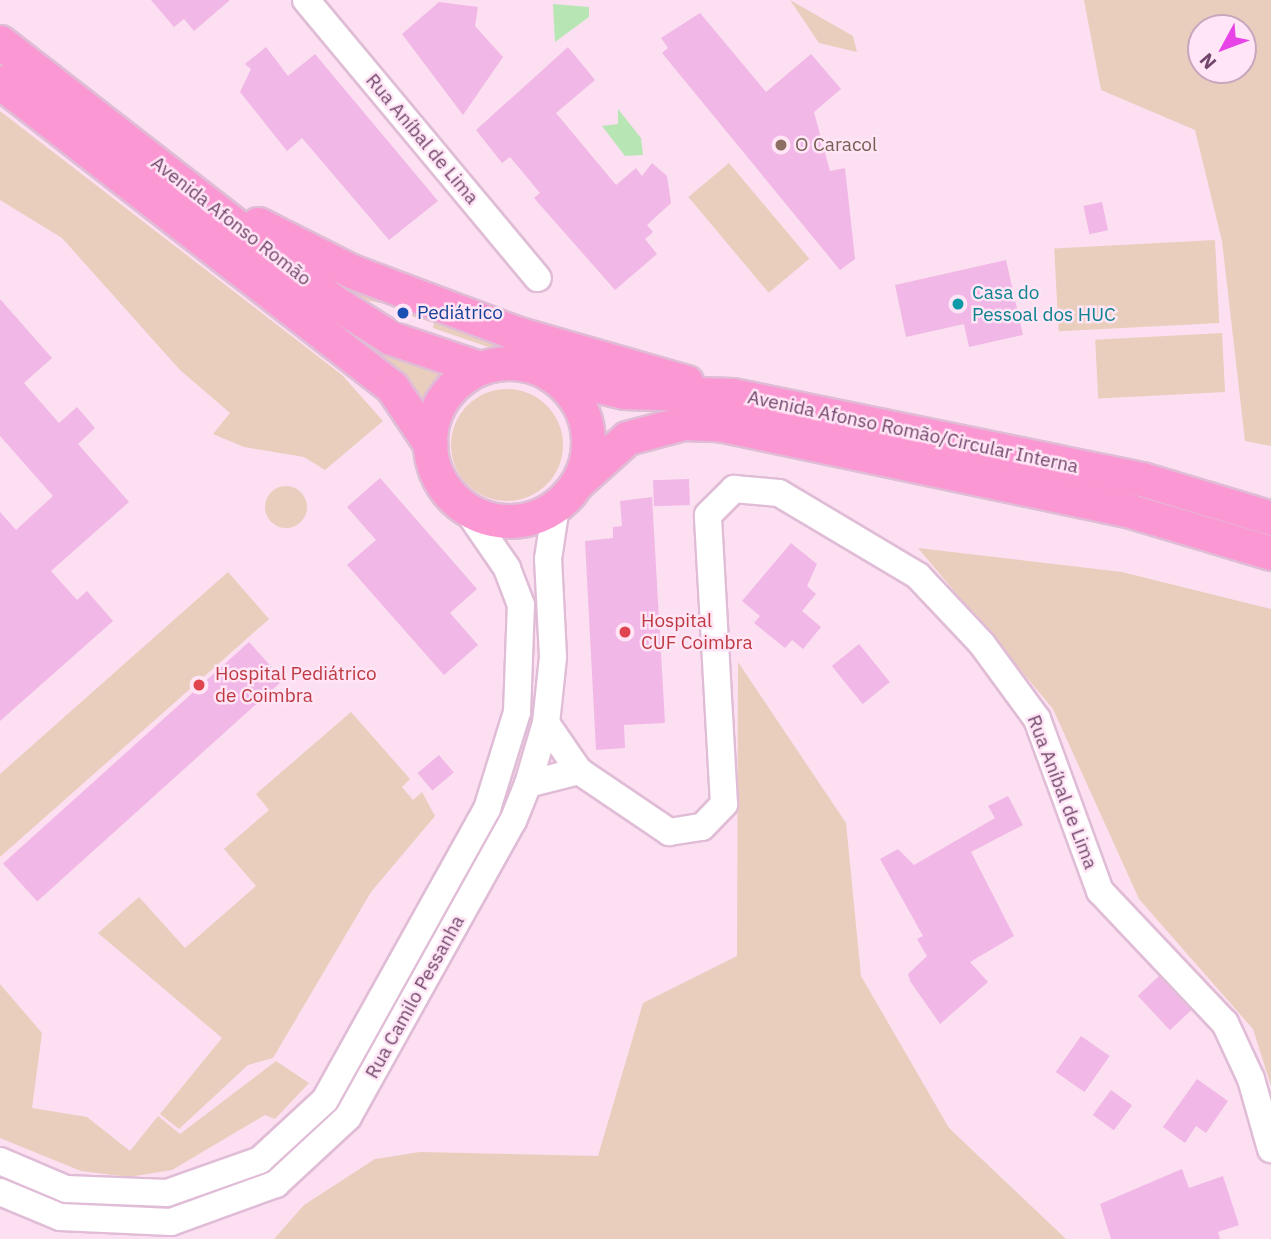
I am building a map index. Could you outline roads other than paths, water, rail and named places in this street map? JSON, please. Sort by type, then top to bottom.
[{"type":"main road","name":"Avenida Afonso Romão","points":[[0,42],[334,302],[391,338],[479,369]]},
{"type":"main road","name":"Avenida Afonso Romão","points":[[0,82],[392,387],[430,444]]},
{"type":"main road","points":[[191,190],[351,271],[519,334],[732,395]]},
{"type":"main road","points":[[503,363],[551,375],[582,412],[588,436],[566,495],[512,522],[467,510],[441,481],[430,444],[438,407],[479,369],[503,363]]},
{"type":"main road","name":"Avenida Afonso Romão/Circular Interna","points":[[551,375],[624,392],[732,395],[1142,479],[1271,518]]},
{"type":"main road","name":"Avenida Afonso Romão/Circular Interna","points":[[566,495],[627,438],[682,423],[719,424],[1127,509],[1271,553]]},
{"type":"street","name":"Rua Aníbal de Lima","points":[[306,0],[538,278]]},
{"type":"street","name":"Rua Aníbal de Lima","points":[[579,771],[669,832],[702,827],[724,804],[708,515],[734,489],[779,494],[918,576],[982,645],[1037,719],[1100,891],[1225,1023],[1251,1079],[1271,1150]]},
{"type":"street","name":"Rua Camilo Pessanha","points":[[0,1192],[60,1217],[171,1222],[276,1184],[348,1117],[513,821],[528,784],[546,723],[553,657],[548,559],[566,495]]},
{"type":"street","name":"Rua Camilo Pessanha","points":[[0,1161],[66,1189],[167,1193],[260,1160],[325,1100],[487,809],[517,712],[521,605],[507,568],[467,510]]},
{"type":"street","points":[[528,784],[579,771],[546,723]]},
{"type":"place","name":"O Caracol","points":[[781,145]]},
{"type":"place","name":"Casa do Pessoal dos HUC","points":[[958,304]]},
{"type":"place","name":"Pediátrico","points":[[403,313]]},
{"type":"place","name":"Hospital CUF Coimbra","points":[[625,632]]},
{"type":"place","name":"Hospital Pediátrico de Coimbra","points":[[199,685]]}]
